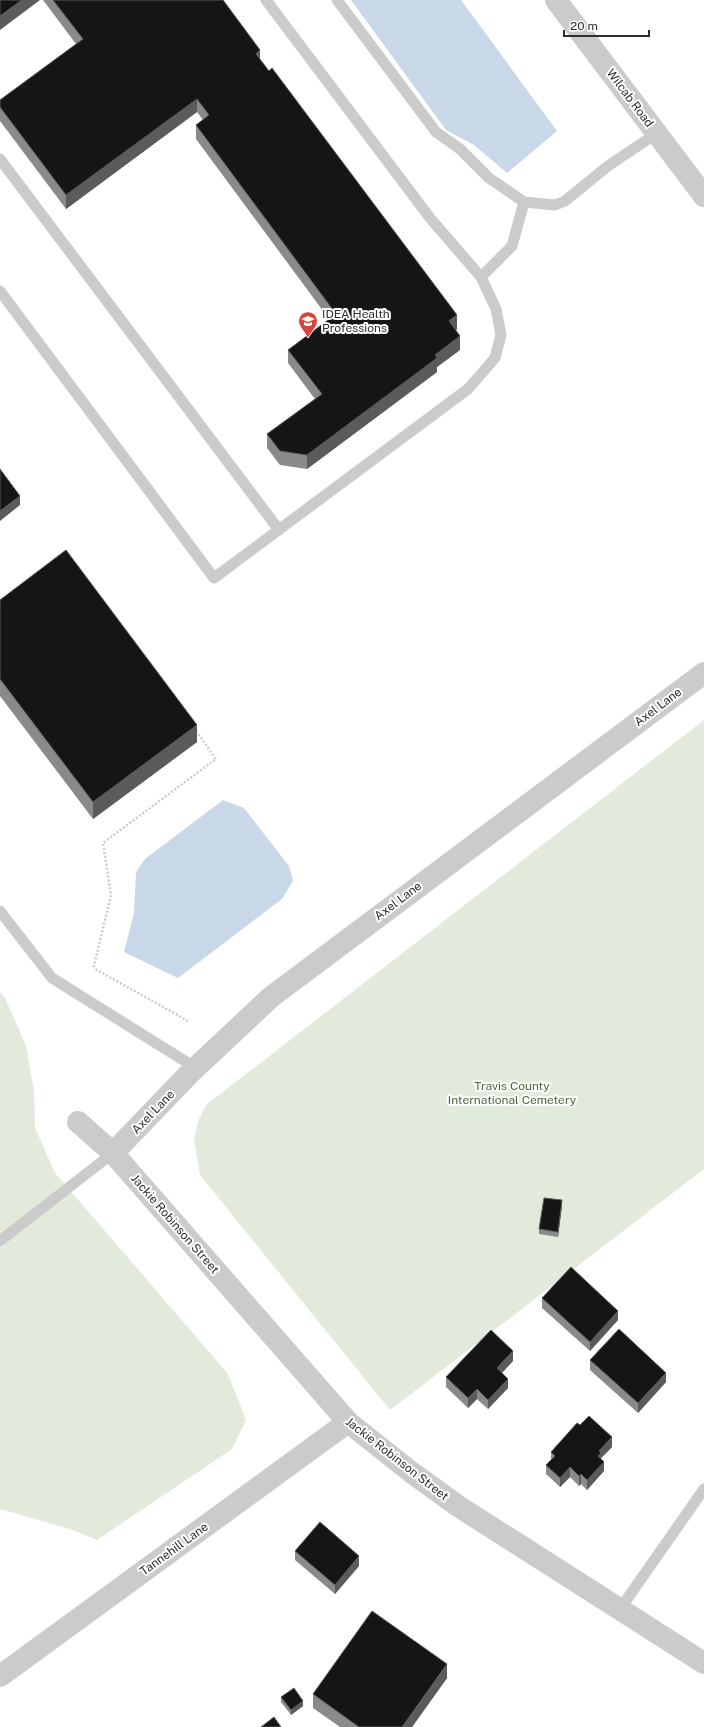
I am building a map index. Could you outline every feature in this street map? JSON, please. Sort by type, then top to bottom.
[{"type":"street","name":"Wilcab Road","points":[[556,0],[704,196]]},
{"type":"street","name":"Axel Lane","points":[[113,1153],[196,1068],[271,997],[704,673]]},
{"type":"street","name":"Jackie Robinson Street","points":[[78,1122],[113,1153],[348,1422],[411,1472],[458,1506],[704,1662]]},
{"type":"street","name":"Tannehill Lane","points":[[0,1676],[348,1422]]},
{"type":"lane","points":[[0,291],[214,578],[468,389],[495,358],[501,335],[496,309],[481,277],[430,218],[266,0]]},
{"type":"lane","points":[[337,0],[436,132],[460,149],[489,178],[524,202],[555,205],[565,201],[608,166],[657,133]]},
{"type":"lane","points":[[0,158],[279,530]]},
{"type":"lane","points":[[481,277],[512,246],[524,202]]},
{"type":"lane","points":[[0,911],[52,978],[196,1068]]},
{"type":"lane","points":[[0,1241],[113,1153]]},
{"type":"lane","points":[[620,1609],[704,1489]]},
{"type":"path","points":[[188,1020],[97,970],[94,966],[111,895],[103,843],[216,759],[193,728]]},
{"type":"green space","name":"Travis County International Cemetery","points":[[704,720],[704,1169],[390,1410],[200,1175],[194,1139],[198,1121],[206,1105]]},
{"type":"green space","points":[[0,992],[5,998],[26,1046],[34,1091],[35,1128],[55,1173],[228,1374],[246,1420],[232,1449],[97,1540],[70,1529],[0,1509]]},
{"type":"water","points":[[351,0],[461,0],[557,131],[507,173],[474,145],[446,130]]},
{"type":"water","points":[[223,800],[244,808],[289,866],[293,881],[282,899],[178,978],[124,952],[134,913],[136,872],[145,859]]},
{"type":"building","points":[[0,0],[22,0],[0,16]]},
{"type":"building","points":[[53,0],[223,0],[260,50],[256,54],[269,71],[272,68],[457,315],[449,321],[460,336],[435,355],[437,358],[307,455],[280,451],[267,434],[322,394],[288,350],[336,314],[196,125],[209,115],[197,99],[66,195],[0,107],[0,100],[83,39]]},
{"type":"building","points":[[0,469],[20,496],[0,511]]},
{"type":"building","points":[[66,550],[197,725],[93,802],[0,679],[0,600]]},
{"type":"building","points":[[544,1198],[562,1200],[558,1232],[539,1229]]},
{"type":"building","points":[[571,1267],[618,1311],[590,1342],[542,1298]]},
{"type":"building","points":[[619,1329],[666,1373],[638,1403],[590,1360]]},
{"type":"building","points":[[491,1330],[513,1351],[497,1368],[508,1379],[488,1400],[477,1389],[468,1398],[446,1377]]},
{"type":"building","points":[[589,1416],[612,1437],[599,1451],[601,1453],[598,1456],[604,1462],[587,1480],[581,1474],[579,1476],[570,1467],[560,1478],[546,1465],[555,1456],[551,1452],[577,1423],[580,1425]]},
{"type":"building","points":[[320,1522],[359,1556],[335,1585],[295,1551]]},
{"type":"building","points":[[372,1611],[447,1664],[402,1727],[359,1727],[313,1694]]},
{"type":"building","points":[[294,1688],[303,1701],[291,1710],[281,1697]]},
{"type":"building","points":[[274,1717],[281,1727],[261,1727]]},
{"type":"place","name":"IDEA Health Professions","points":[[308,338]]}]
